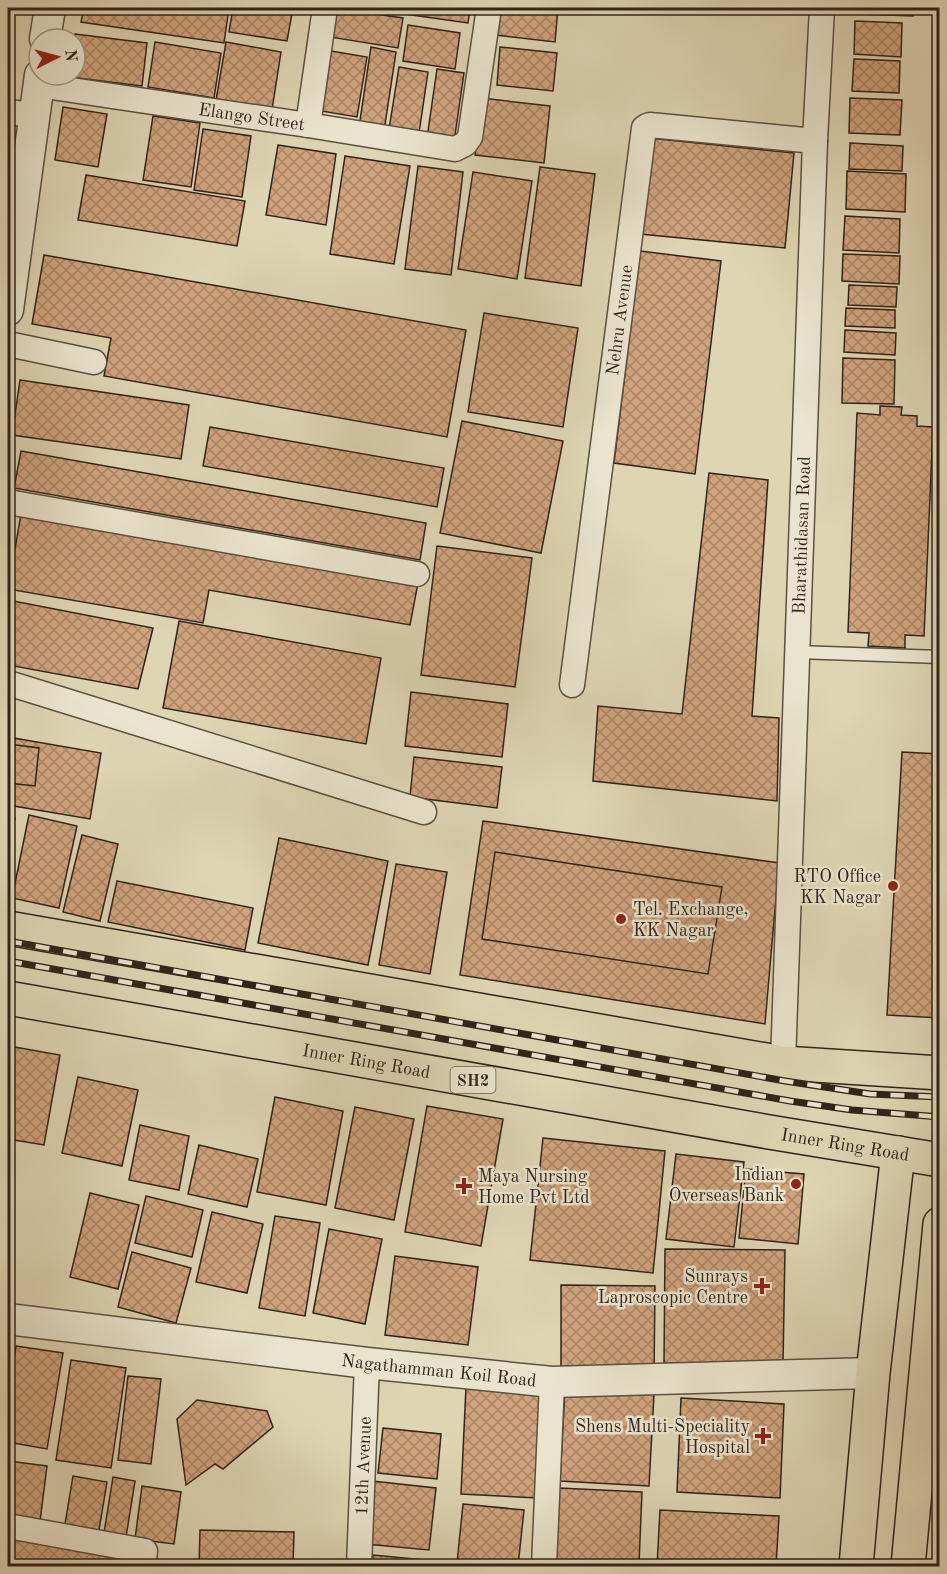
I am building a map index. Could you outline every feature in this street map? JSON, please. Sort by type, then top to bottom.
[{"type":"main road","points":[[8,928],[783,1063],[939,1073]]},
{"type":"main road","name":"Inner Ring Road","points":[[8,998],[939,1160]]},
{"type":"main road","points":[[856,1566],[873,1373],[898,1153]]},
{"type":"main road","points":[[908,1566],[939,1224]]},
{"type":"street","points":[[47,27],[50,8]]},
{"type":"street","points":[[308,125],[325,8]]},
{"type":"street","name":"Elango Street","points":[[81,87],[455,149],[465,144],[470,137],[489,8]]},
{"type":"street","name":"Bharathidasan Road","points":[[783,1063],[815,141],[822,8]]},
{"type":"street","points":[[8,310],[21,113],[35,87]]},
{"type":"street","name":"Nehru Avenue","points":[[572,684],[644,128],[650,125],[815,141]]},
{"type":"street","points":[[8,344],[94,362]]},
{"type":"street","points":[[8,502],[417,574]]},
{"type":"street","points":[[8,683],[424,812]]},
{"type":"street","name":"Nagathamman Koil Road","points":[[8,1319],[367,1363],[552,1382],[873,1373]]},
{"type":"street","name":"12th Avenue","points":[[359,1566],[367,1363]]},
{"type":"street","points":[[544,1566],[552,1382]]},
{"type":"street","points":[[8,1526],[145,1551],[143,1566]]},
{"type":"lane","points":[[797,652],[939,657]]},
{"type":"building","points":[[84,8],[229,8],[224,43],[81,22]]},
{"type":"building","points":[[233,8],[293,8],[287,41],[229,32]]},
{"type":"building","points":[[334,8],[403,18],[398,48],[330,37]]},
{"type":"building","points":[[366,8],[400,8],[399,13]]},
{"type":"building","points":[[406,8],[470,8],[468,23],[405,14]]},
{"type":"building","points":[[500,8],[558,8],[555,42],[496,35]]},
{"type":"building","points":[[858,8],[914,8],[913,16],[858,14]]},
{"type":"building","points":[[855,21],[902,23],[901,57],[854,54]]},
{"type":"building","points":[[408,25],[460,33],[455,69],[403,61]]},
{"type":"building","points":[[87,36],[147,43],[142,86],[87,79]]},
{"type":"building","points":[[155,42],[221,53],[214,98],[148,87]]},
{"type":"building","points":[[226,42],[281,52],[271,116],[215,106]]},
{"type":"building","points":[[371,47],[396,52],[384,131],[359,127]]},
{"type":"building","points":[[500,47],[557,53],[553,91],[497,85]]},
{"type":"building","points":[[331,51],[367,57],[357,117],[321,111]]},
{"type":"building","points":[[854,59],[900,61],[899,93],[852,91]]},
{"type":"building","points":[[399,67],[428,72],[419,133],[389,129]]},
{"type":"building","points":[[437,69],[464,73],[454,142],[427,138]]},
{"type":"building","points":[[481,98],[550,106],[544,163],[475,155]]},
{"type":"building","points":[[850,98],[902,100],[900,135],[849,133]]},
{"type":"building","points":[[63,107],[107,114],[98,167],[55,160]]},
{"type":"building","points":[[153,116],[200,123],[191,187],[143,180]]},
{"type":"building","points":[[203,129],[251,136],[242,197],[194,190]]},
{"type":"building","points":[[649,138],[794,153],[785,248],[640,234]]},
{"type":"building","points":[[850,143],[903,146],[902,171],[849,169]]},
{"type":"building","points":[[278,145],[336,154],[326,225],[266,215]]},
{"type":"building","points":[[345,156],[410,166],[394,264],[330,254]]},
{"type":"building","points":[[418,166],[463,172],[451,275],[405,269]]},
{"type":"building","points":[[540,167],[595,174],[581,286],[525,278]]},
{"type":"building","points":[[847,171],[906,174],[905,212],[846,209]]},
{"type":"building","points":[[473,172],[532,181],[517,279],[458,269]]},
{"type":"building","points":[[86,175],[245,201],[237,246],[78,220]]},
{"type":"building","points":[[845,216],[900,219],[899,253],[843,250]]},
{"type":"building","points":[[640,251],[721,261],[695,474],[614,463]]},
{"type":"building","points":[[843,254],[900,256],[899,284],[842,281]]},
{"type":"building","points":[[44,255],[466,330],[447,437],[104,376],[111,338],[32,324]]},
{"type":"building","points":[[849,285],[897,287],[896,307],[848,305]]},
{"type":"building","points":[[846,308],[895,310],[895,328],[845,326]]},
{"type":"building","points":[[484,313],[578,328],[563,427],[468,412]]},
{"type":"building","points":[[845,330],[896,333],[895,355],[844,352]]},
{"type":"building","points":[[843,358],[895,360],[894,404],[842,403]]},
{"type":"building","points":[[20,380],[189,405],[181,459],[12,435]]},
{"type":"building","points":[[880,406],[902,407],[901,415],[917,416],[917,426],[933,427],[924,636],[905,635],[905,648],[868,646],[869,633],[848,632],[857,413],[880,415]]},
{"type":"building","points":[[462,421],[563,441],[541,553],[440,533]]},
{"type":"building","points":[[210,427],[444,468],[437,507],[203,466]]},
{"type":"building","points":[[21,451],[426,523],[420,560],[14,488]]},
{"type":"building","points":[[709,473],[768,480],[752,716],[779,718],[777,801],[593,781],[598,706],[682,714]]},
{"type":"building","points":[[21,514],[418,583],[410,625],[209,590],[203,623],[8,589]]},
{"type":"building","points":[[437,546],[532,558],[515,687],[421,675]]},
{"type":"building","points":[[8,600],[153,628],[138,689],[8,665]]},
{"type":"building","points":[[179,621],[381,658],[366,744],[163,708]]},
{"type":"building","points":[[411,692],[508,704],[502,757],[405,746]]},
{"type":"building","points":[[8,737],[101,753],[90,819],[8,805]]},
{"type":"building","points":[[8,744],[39,748],[35,786],[8,783]]},
{"type":"building","name":"RTO Office KK Nagar","points":[[902,752],[940,754],[940,1018],[887,1015]]},
{"type":"building","points":[[414,757],[502,767],[497,808],[410,797]]},
{"type":"building","points":[[29,815],[77,826],[59,908],[12,898]]},
{"type":"building","points":[[8,817],[15,818],[8,856]]},
{"type":"building","name":"Tel. Exchange, KK Nagar","points":[[483,821],[779,863],[765,1024],[460,975]]},
{"type":"building","points":[[82,835],[118,844],[100,921],[63,912]]},
{"type":"building","points":[[279,838],[388,861],[368,965],[258,943]]},
{"type":"building","points":[[495,852],[722,887],[708,974],[482,939]]},
{"type":"building","points":[[396,864],[447,872],[430,974],[379,965]]},
{"type":"building","points":[[117,881],[253,908],[245,950],[108,922]]},
{"type":"building","points":[[9,1046],[60,1055],[44,1145],[8,1139]]},
{"type":"building","points":[[78,1077],[138,1090],[122,1166],[62,1153]]},
{"type":"building","points":[[275,1097],[343,1111],[326,1205],[257,1192]]},
{"type":"building","points":[[427,1106],[503,1119],[481,1246],[405,1232]]},
{"type":"building","points":[[355,1107],[414,1119],[394,1220],[335,1208]]},
{"type":"building","points":[[140,1125],[189,1136],[179,1190],[129,1180]]},
{"type":"building","points":[[543,1138],[665,1151],[653,1273],[530,1260]]},
{"type":"building","points":[[199,1145],[258,1159],[247,1207],[188,1194]]},
{"type":"building","points":[[676,1154],[744,1162],[734,1247],[666,1239]]},
{"type":"building","points":[[746,1169],[804,1174],[798,1244],[739,1238]]},
{"type":"building","points":[[90,1193],[139,1205],[118,1289],[70,1277]]},
{"type":"building","points":[[146,1196],[203,1210],[192,1257],[135,1243]]},
{"type":"building","points":[[212,1212],[263,1224],[247,1293],[196,1282]]},
{"type":"building","points":[[275,1216],[320,1223],[305,1316],[259,1308]]},
{"type":"building","points":[[329,1229],[382,1239],[365,1324],[313,1313]]},
{"type":"building","points":[[665,1249],[785,1250],[783,1364],[664,1363]]},
{"type":"building","points":[[132,1252],[191,1268],[176,1323],[118,1307]]},
{"type":"building","points":[[395,1256],[478,1267],[468,1345],[385,1335]]},
{"type":"building","points":[[561,1285],[655,1286],[654,1376],[561,1375]]},
{"type":"building","points":[[16,1346],[63,1353],[47,1449],[8,1442],[8,1397]]},
{"type":"building","points":[[71,1360],[126,1368],[111,1468],[56,1460]]},
{"type":"building","points":[[128,1376],[161,1379],[151,1464],[118,1460]]},
{"type":"building","points":[[466,1387],[542,1391],[537,1498],[461,1494]]},
{"type":"building","points":[[565,1389],[654,1394],[649,1486],[560,1481]]},
{"type":"building","points":[[681,1398],[784,1404],[780,1498],[677,1492]]},
{"type":"building","points":[[197,1400],[267,1411],[273,1427],[223,1469],[215,1464],[186,1485],[177,1419]]},
{"type":"building","points":[[383,1428],[441,1434],[437,1479],[378,1473]]},
{"type":"building","points":[[8,1461],[47,1466],[39,1529],[8,1525]]},
{"type":"building","points":[[73,1476],[107,1482],[98,1536],[64,1530]]},
{"type":"building","points":[[113,1477],[135,1481],[126,1537],[104,1533]]},
{"type":"building","points":[[372,1481],[436,1488],[429,1550],[366,1544]]},
{"type":"building","points":[[142,1486],[181,1492],[174,1544],[135,1539]]},
{"type":"building","points":[[559,1488],[642,1492],[639,1564],[555,1560]]},
{"type":"building","points":[[463,1504],[524,1510],[518,1566],[457,1563]]},
{"type":"building","points":[[660,1510],[779,1516],[776,1566],[657,1566]]},
{"type":"building","points":[[200,1530],[294,1532],[293,1566],[199,1566]]},
{"type":"building","points":[[8,1536],[122,1555],[120,1566],[8,1566]]},
{"type":"building","points":[[373,1555],[435,1561],[434,1566],[372,1566]]},
{"type":"railway","points":[[8,941],[785,1081],[870,1094],[940,1097]]},
{"type":"railway","points":[[8,961],[790,1101],[852,1110],[940,1117]]},
{"type":"place","name":"RTO Office KK Nagar","points":[[893,886]]},
{"type":"place","name":"Tel. Exchange, KK Nagar","points":[[621,919]]},
{"type":"place","name":"Indian Overseas Bank","points":[[796,1184]]},
{"type":"place","name":"Maya Nursing Home Pvt Ltd","points":[[464,1186]]},
{"type":"place","name":"Sunrays Laproscopic Centre","points":[[762,1286]]},
{"type":"place","name":"Shens Multi-Speciality Hospital","points":[[763,1436]]}]
